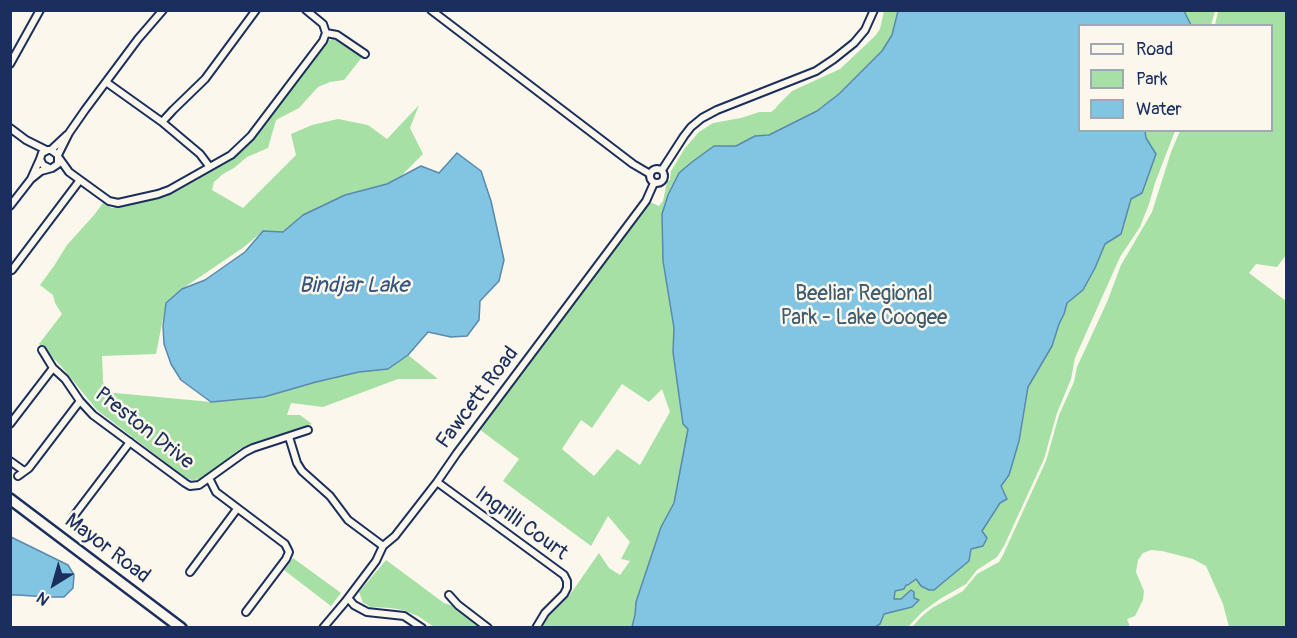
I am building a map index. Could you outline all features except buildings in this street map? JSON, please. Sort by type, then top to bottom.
[{"type":"main road","name":"Mayor Road","points":[[10,499],[181,627]]},
{"type":"street","points":[[10,64],[40,10]]},
{"type":"street","points":[[31,179],[58,164],[69,133],[138,39],[163,10]]},
{"type":"street","points":[[162,122],[205,79],[256,10]]},
{"type":"street","points":[[59,156],[69,172],[109,201],[118,203],[169,190],[231,155],[251,136],[323,40],[326,33],[323,24],[306,10]]},
{"type":"street","points":[[431,10],[633,164],[650,174]]},
{"type":"street","points":[[662,170],[684,136],[702,118],[816,71],[854,43],[865,30],[874,10]]},
{"type":"street","points":[[326,33],[337,35],[365,54]]},
{"type":"street","points":[[106,82],[162,122],[200,154],[209,166]]},
{"type":"street","points":[[10,128],[44,154],[59,156]]},
{"type":"street","points":[[10,207],[31,179],[44,154],[69,133]]},
{"type":"street","points":[[44,154],[43,165],[69,172]]},
{"type":"street","points":[[654,169],[662,170],[664,179],[654,183],[650,179],[650,174],[654,169]]},
{"type":"street","points":[[11,269],[80,180]]},
{"type":"street","name":"Fawcett Road","points":[[323,627],[376,561],[383,546],[395,536],[436,482],[646,201],[654,183]]},
{"type":"street","name":"Preston Drive","points":[[42,351],[53,368],[93,415],[190,486],[199,485],[253,448],[308,430]]},
{"type":"street","points":[[10,424],[53,368]]},
{"type":"street","points":[[18,476],[29,468],[80,401]]},
{"type":"street","points":[[289,437],[297,463],[302,471],[330,496],[348,520],[383,546]]},
{"type":"street","points":[[73,517],[130,442]]},
{"type":"street","points":[[10,461],[24,471]]},
{"type":"street","points":[[209,478],[216,492],[285,544],[288,552],[286,560],[246,612]]},
{"type":"street","name":"Ingrilli Court","points":[[436,482],[564,575],[567,581],[564,594],[545,613],[537,627]]},
{"type":"street","points":[[190,572],[237,509]]},
{"type":"street","points":[[450,595],[458,605],[488,627]]},
{"type":"street","points":[[348,598],[354,605],[367,612],[404,616],[422,627]]},
{"type":"green space","name":"Beeliar Regional Park - Lake Coogee","points":[[884,11],[1215,11],[1211,24],[1078,24],[1078,132],[1175,132],[1140,227],[1120,257],[1075,358],[1071,379],[1057,413],[1044,459],[1004,546],[997,557],[977,570],[966,584],[922,612],[907,627],[543,627],[548,617],[569,596],[599,553],[609,568],[620,575],[630,561],[621,559],[630,542],[608,516],[591,546],[503,481],[519,459],[479,429],[650,202],[659,206],[663,201],[671,171],[685,148],[699,132],[713,123],[759,112],[771,112],[792,91],[840,69],[880,29]],"holes":[[[622,384],[649,402],[662,389],[670,412],[640,465],[617,449],[594,476],[562,449],[581,420],[592,428]]]},
{"type":"green space","points":[[1218,11],[1286,11],[1286,255],[1277,267],[1256,264],[1249,273],[1286,301],[1286,627],[1229,627],[1223,604],[1206,566],[1193,559],[1151,550],[1143,553],[1138,560],[1136,572],[1144,591],[1143,600],[1135,616],[1127,619],[1130,627],[912,627],[932,608],[963,591],[977,574],[999,562],[1003,555],[1046,461],[1059,415],[1074,382],[1077,367],[1107,302],[1121,265],[1152,212],[1180,132],[1273,132],[1273,24],[1215,24]]},
{"type":"green space","points":[[335,38],[363,56],[344,80],[318,87],[299,108],[276,120],[268,148],[247,157],[223,174],[214,182],[212,190],[243,208],[296,155],[291,134],[312,125],[338,119],[368,125],[387,139],[419,105],[410,128],[423,154],[402,175],[387,184],[345,195],[303,215],[283,232],[263,231],[244,247],[182,289],[166,303],[156,354],[102,356],[105,392],[211,402],[264,397],[359,372],[388,369],[408,355],[438,379],[398,379],[323,407],[291,403],[287,415],[300,415],[312,424],[241,448],[202,479],[192,480],[186,478],[97,410],[61,366],[39,344],[62,314],[53,295],[40,285],[67,245],[103,203],[112,208],[171,193],[248,145],[327,41]]},
{"type":"green space","points":[[293,558],[341,593],[331,606],[284,570]]},
{"type":"green space","points":[[386,560],[444,603],[453,606],[482,627],[434,627],[418,616],[403,610],[370,607],[363,603],[359,592]]},
{"type":"water","name":"Beeliar Regional Park - Lake Coogee","points":[[898,11],[1184,11],[1190,24],[1078,24],[1078,132],[1145,132],[1146,138],[1156,154],[1142,193],[1131,199],[1121,234],[1105,244],[1083,290],[1067,303],[1052,346],[1028,387],[1019,441],[1009,475],[1001,486],[1007,499],[1000,503],[982,531],[987,538],[983,546],[971,549],[969,561],[934,590],[921,586],[916,579],[904,589],[895,591],[894,599],[901,599],[911,590],[914,592],[914,598],[919,600],[912,607],[884,614],[880,624],[875,627],[632,627],[636,602],[661,527],[674,503],[688,429],[683,424],[673,352],[674,328],[663,261],[662,214],[668,195],[679,173],[714,146],[736,146],[755,136],[769,135],[817,111],[839,94],[882,51],[892,35]]},
{"type":"water","name":"Bindjar Lake","points":[[457,153],[481,171],[491,201],[504,260],[499,281],[480,301],[479,320],[467,336],[451,337],[428,332],[408,355],[388,369],[359,372],[264,397],[211,402],[181,380],[171,364],[164,344],[163,326],[166,303],[182,289],[205,280],[245,252],[263,231],[283,232],[303,215],[345,195],[387,184],[421,166],[439,173]]},
{"type":"water","points":[[11,537],[68,565],[74,575],[73,588],[64,597],[11,595]]}]
